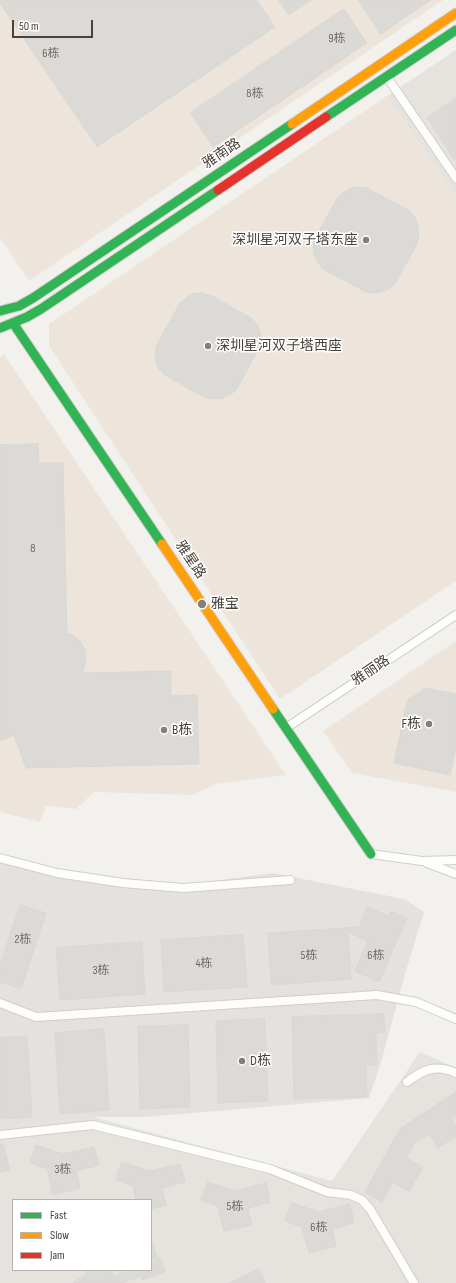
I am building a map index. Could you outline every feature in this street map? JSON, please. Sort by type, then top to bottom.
[{"type":"street","name":"雅南路","points":[[1,308],[19,306],[33,298],[456,14]]},
{"type":"street","name":"雅南路","points":[[0,328],[27,317],[41,309],[456,30]]},
{"type":"street","points":[[387,77],[456,178]]},
{"type":"street","name":"雅星路","points":[[13,323],[371,854]]},
{"type":"street","name":"雅丽路","points":[[286,728],[456,614]]},
{"type":"street","points":[[371,854],[422,861],[456,860]]},
{"type":"street","points":[[0,858],[57,873],[123,883],[176,887],[290,880]]},
{"type":"street","points":[[422,861],[456,874]]},
{"type":"street","points":[[0,1003],[36,1017],[377,994],[416,1002],[456,1019]]},
{"type":"street","points":[[407,1082],[424,1071],[437,1068],[446,1069],[456,1073]]},
{"type":"street","points":[[0,1135],[93,1125],[270,1170],[327,1192],[351,1194],[362,1200],[370,1208],[414,1283]]},
{"type":"shaded area","points":[[0,0],[443,0],[29,281],[0,238]]},
{"type":"shaded area","points":[[456,50],[456,199],[387,96]]},
{"type":"shaded area","points":[[387,96],[456,199],[456,581],[280,699],[49,346],[49,324]]},
{"type":"shaded area","points":[[4,354],[286,775],[216,784],[192,795],[94,792],[76,809],[46,806],[40,822],[0,812],[0,357]]},
{"type":"shaded area","points":[[456,641],[456,792],[352,773],[323,731]]},
{"type":"shaded area","points":[[0,857],[155,889],[273,873],[404,899],[424,912],[405,974],[380,1066],[369,1098],[146,1117],[93,1117],[0,1127]]},
{"type":"shaded area","points":[[420,1052],[456,1068],[456,1283],[0,1283],[0,1127],[93,1117],[332,1181]]},
{"type":"building","points":[[0,0],[257,0],[275,27],[97,147],[0,3]]},
{"type":"building","points":[[279,0],[312,0],[289,15]]},
{"type":"building","points":[[358,0],[431,0],[381,34]]},
{"type":"building","points":[[344,9],[367,43],[213,147],[190,113]]},
{"type":"building","points":[[456,98],[456,162],[427,118]]},
{"type":"building","name":"深圳星河双子塔东座","points":[[351,188],[367,188],[410,211],[415,217],[418,225],[418,240],[415,248],[395,283],[389,289],[381,292],[366,292],[330,273],[323,269],[314,255],[314,240],[338,197]]},
{"type":"building","name":"深圳星河双子塔西座","points":[[201,293],[216,298],[251,318],[257,324],[260,331],[260,347],[236,390],[223,398],[207,398],[200,395],[165,375],[159,369],[156,362],[156,346],[180,303],[193,294]]},
{"type":"building","points":[[38,444],[39,463],[63,463],[67,634],[72,635],[80,641],[85,650],[86,660],[83,673],[171,671],[171,696],[197,695],[199,764],[26,768],[14,735],[0,741],[0,445]]},
{"type":"building","name":"F栋","points":[[426,688],[456,694],[456,748],[450,775],[394,763],[407,701]]},
{"type":"building","points":[[20,905],[46,913],[21,989],[0,982],[0,966]]},
{"type":"building","points":[[367,907],[389,916],[391,911],[407,918],[379,982],[355,971],[368,941],[348,932],[351,979],[271,985],[268,933],[359,927]]},
{"type":"building","points":[[243,935],[247,987],[164,992],[161,940]]},
{"type":"building","points":[[142,942],[145,994],[60,1000],[56,948]]},
{"type":"building","points":[[384,1014],[385,1033],[376,1033],[377,1065],[366,1065],[367,1097],[294,1099],[292,1017]]},
{"type":"building","name":"D栋","points":[[265,1019],[268,1101],[218,1103],[216,1021]]},
{"type":"building","points":[[188,1025],[190,1107],[140,1109],[138,1027]]},
{"type":"building","points":[[104,1029],[109,1110],[60,1114],[55,1033]]},
{"type":"building","points":[[27,1036],[32,1117],[0,1119],[0,1038]]},
{"type":"building","points":[[456,1092],[456,1115],[451,1118],[456,1126],[456,1136],[438,1148],[429,1134],[415,1143],[406,1158],[423,1167],[409,1191],[393,1182],[382,1202],[365,1192],[400,1129]]},
{"type":"building","points":[[3,1144],[10,1170],[0,1172],[0,1145]]},
{"type":"building","points":[[36,1145],[63,1154],[94,1147],[99,1165],[76,1171],[80,1188],[53,1195],[47,1169],[30,1163]]},
{"type":"building","points":[[122,1162],[149,1171],[180,1164],[185,1182],[162,1188],[166,1205],[152,1209],[152,1199],[136,1199],[133,1186],[116,1180]]},
{"type":"building","points":[[208,1182],[235,1191],[266,1183],[270,1202],[248,1208],[252,1225],[224,1231],[218,1206],[201,1200]]},
{"type":"building","points":[[292,1203],[319,1212],[350,1204],[354,1223],[332,1229],[336,1246],[309,1253],[302,1227],[285,1221]]},
{"type":"building","points":[[152,1242],[158,1259],[160,1258],[164,1268],[157,1270],[166,1270],[142,1280],[141,1276],[122,1283],[73,1283],[87,1274],[85,1271],[112,1271],[115,1277],[124,1271],[152,1271]]},
{"type":"building","points":[[259,1269],[265,1283],[229,1283]]},
{"type":"traffic: fast","points":[[326,117],[456,30]]},
{"type":"traffic: fast","points":[[0,311],[19,306],[33,298],[292,124]]},
{"type":"traffic: fast","points":[[0,328],[27,317],[41,309],[218,190]]},
{"type":"traffic: fast","points":[[13,323],[162,544]]},
{"type":"traffic: fast","points":[[273,709],[371,854]]},
{"type":"traffic: slow","points":[[292,124],[456,13]]},
{"type":"traffic: slow","points":[[162,544],[273,709]]},
{"type":"traffic: jam","points":[[218,190],[326,117]]},
{"type":"place","name":"深圳星河双子塔东座","points":[[366,240]]},
{"type":"place","name":"深圳星河双子塔西座","points":[[208,346]]},
{"type":"place","name":"雅宝","points":[[202,604]]},
{"type":"place","name":"F栋","points":[[429,724]]},
{"type":"place","name":"B栋","points":[[164,730]]},
{"type":"place","name":"D栋","points":[[242,1061]]}]
